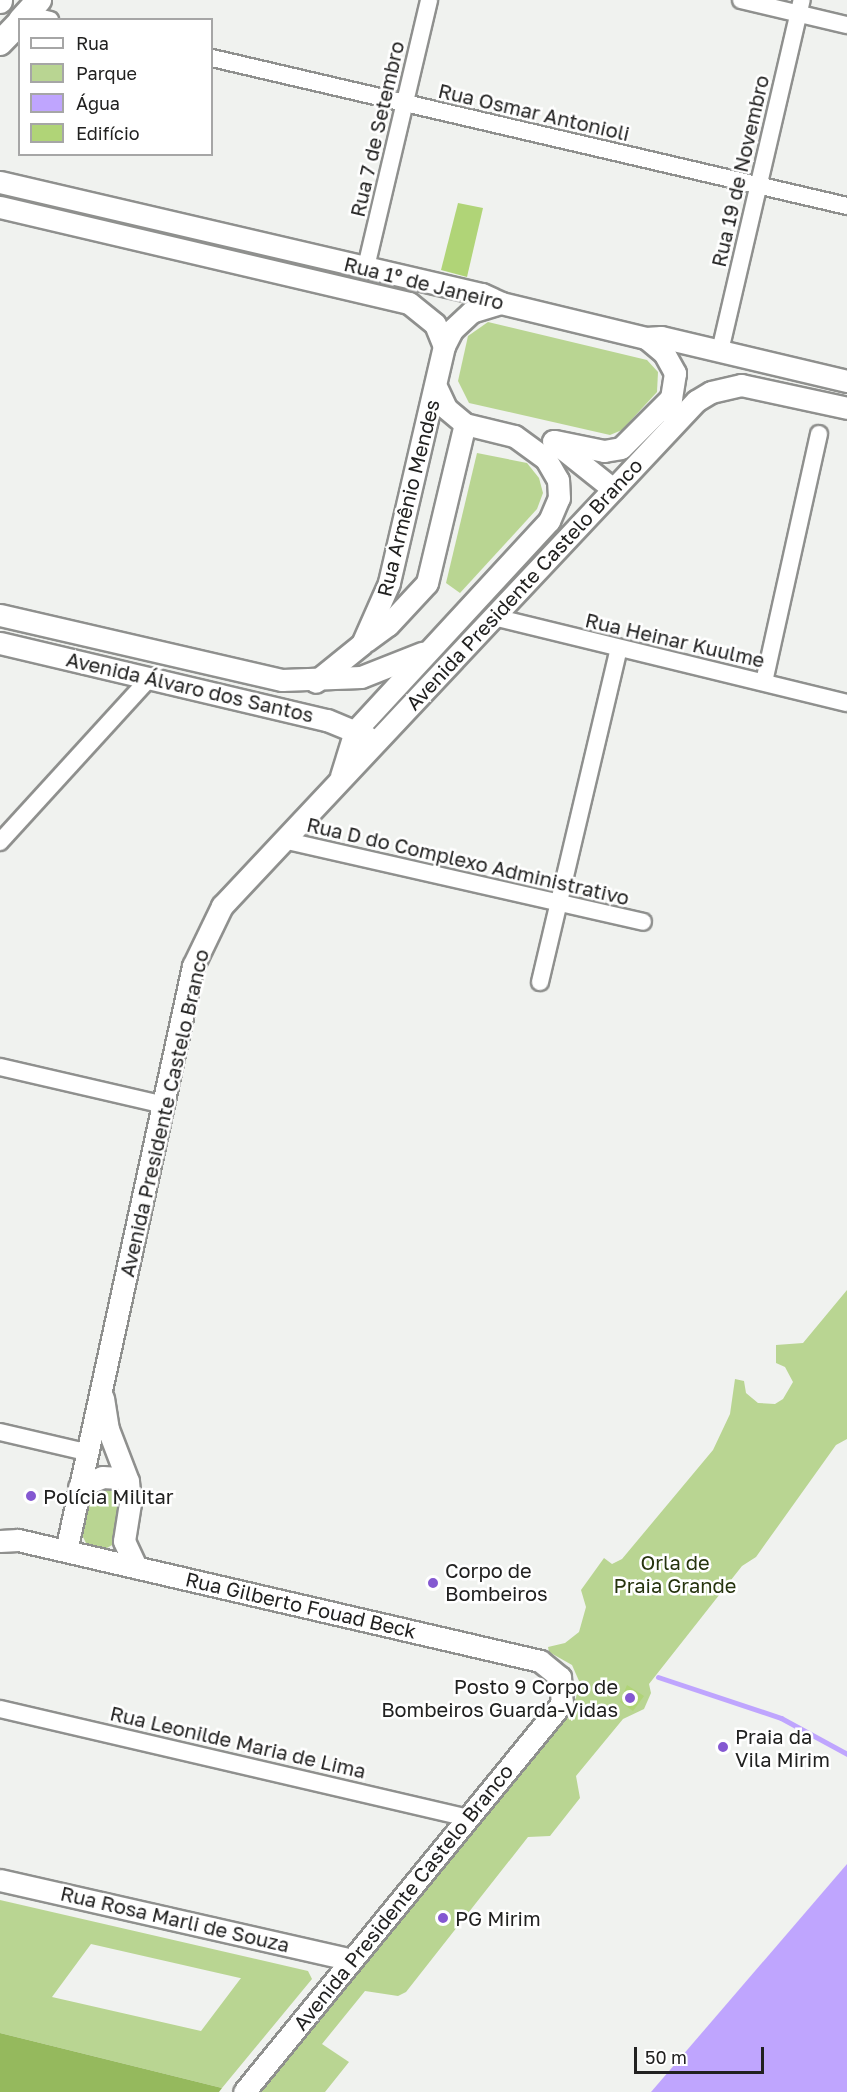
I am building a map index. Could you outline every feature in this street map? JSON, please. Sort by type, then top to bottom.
[{"type":"main road","points":[[0,43],[18,24]]},
{"type":"street","name":"Rua 7 de Setembro","points":[[366,267],[429,0]]},
{"type":"street","points":[[741,0],[800,7],[847,25]]},
{"type":"street","name":"Rua 19 de Novembro","points":[[720,351],[800,7]]},
{"type":"street","points":[[27,14],[42,18]]},
{"type":"street","name":"Rua Osmar Antonioli","points":[[213,57],[847,206]]},
{"type":"street","name":"Rua 1º de Janeiro","points":[[0,182],[482,294],[501,303],[646,338],[720,351],[847,381]]},
{"type":"street","name":"Rua 1º de Janeiro","points":[[0,207],[409,303],[429,315],[444,346]]},
{"type":"street","points":[[444,346],[452,330],[471,312],[501,303]]},
{"type":"street","points":[[646,338],[673,367],[676,380],[665,433]]},
{"type":"street","name":"Rua Armênio Mendes","points":[[307,682],[362,644],[389,583],[437,389],[444,346]]},
{"type":"street","name":"Avenida Presidente Castelo Branco","points":[[66,1551],[193,966],[209,926],[283,840],[665,433],[711,392],[756,386],[847,408]]},
{"type":"street","points":[[437,389],[446,408],[465,424],[514,436],[555,441],[604,451],[621,447],[671,398]]},
{"type":"street","points":[[362,644],[388,625],[427,583],[465,424]]},
{"type":"street","points":[[764,682],[819,434]]},
{"type":"street","name":"Avenida Presidente Castelo Branco","points":[[340,779],[355,731],[556,510],[559,498],[555,469],[514,436]]},
{"type":"street","points":[[555,441],[613,489]]},
{"type":"street","name":"Avenida Álvaro dos Santos","points":[[0,615],[307,682],[361,677],[430,649]]},
{"type":"street","name":"Rua Heinar Kuulme","points":[[494,617],[618,651],[764,682],[847,703]]},
{"type":"street","name":"Avenida Álvaro dos Santos","points":[[0,643],[327,720],[377,742]]},
{"type":"street","points":[[540,982],[618,651]]},
{"type":"street","points":[[0,842],[150,678]]},
{"type":"street","name":"Rua D do Complexo Administrativo","points":[[283,840],[643,922]]},
{"type":"street","points":[[0,1067],[164,1105]]},
{"type":"street","name":"Avenida Presidente Castelo Branco","points":[[103,1388],[108,1429],[125,1486],[124,1541]]},
{"type":"street","points":[[0,1432],[86,1452],[109,1465],[125,1486]]},
{"type":"street","points":[[79,1487],[102,1477],[125,1486]]},
{"type":"street","name":"Rua Gilberto Fouad Beck","points":[[4,1540],[66,1551],[540,1661],[560,1677],[562,1703]]},
{"type":"street","points":[[105,1560],[124,1541],[136,1567]]},
{"type":"street","name":"Avenida Presidente Castelo Branco","points":[[244,2092],[562,1703]]},
{"type":"street","name":"Rua Leonilde Maria de Lima","points":[[0,1709],[467,1818]]},
{"type":"street","name":"Rua Rosa Marli de Souza","points":[[0,1880],[351,1959]]},
{"type":"green space","points":[[488,322],[647,360],[658,372],[657,392],[622,430],[610,435],[469,403],[458,381],[468,336]]},
{"type":"green space","points":[[477,453],[527,463],[539,478],[543,493],[537,509],[460,593],[446,583]]},
{"type":"green space","name":"Orla de Praia Grande","points":[[847,1290],[847,1439],[836,1445],[756,1557],[742,1566],[649,1684],[651,1693],[644,1709],[623,1719],[576,1776],[580,1798],[550,1836],[528,1837],[406,1992],[398,1996],[365,1991],[322,2044],[349,2062],[325,2092],[254,2092],[576,1698],[579,1681],[572,1665],[549,1652],[548,1647],[565,1643],[579,1632],[586,1607],[581,1590],[604,1558],[612,1564],[622,1559],[713,1450],[730,1414],[735,1379],[744,1381],[746,1393],[758,1403],[775,1404],[783,1399],[793,1382],[785,1367],[776,1363],[776,1345],[803,1343]]},
{"type":"green space","points":[[98,1486],[112,1487],[122,1499],[114,1544],[105,1549],[87,1545],[79,1529],[84,1497]]},
{"type":"green space","points":[[0,1900],[308,1971],[312,1979],[222,2088],[0,2033]],"holes":[[[91,1944],[241,1978],[201,2031],[52,1997]]]},
{"type":"green space","points":[[0,2033],[222,2088],[219,2092],[0,2092]]},
{"type":"water","points":[[847,1864],[847,2092],[651,2092]]},
{"type":"building","points":[[458,203],[483,208],[467,277],[441,270]]},
{"type":"building","name":"Posto 9 Corpo de Bombeiros Guarda-Vidas","points":[[627,1685],[644,1696],[633,1711],[620,1702]]},
{"type":"waterway","points":[[658,1677],[781,1718],[847,1754]]},
{"type":"place","name":"Polícia Militar","points":[[31,1496]]},
{"type":"place","name":"Corpo de Bombeiros","points":[[433,1583]]},
{"type":"place","name":"Posto 9 Corpo de Bombeiros Guarda-Vidas","points":[[630,1698]]},
{"type":"place","name":"Praia da Vila Mirim","points":[[723,1747]]},
{"type":"place","name":"PG Mirim","points":[[443,1918]]}]
